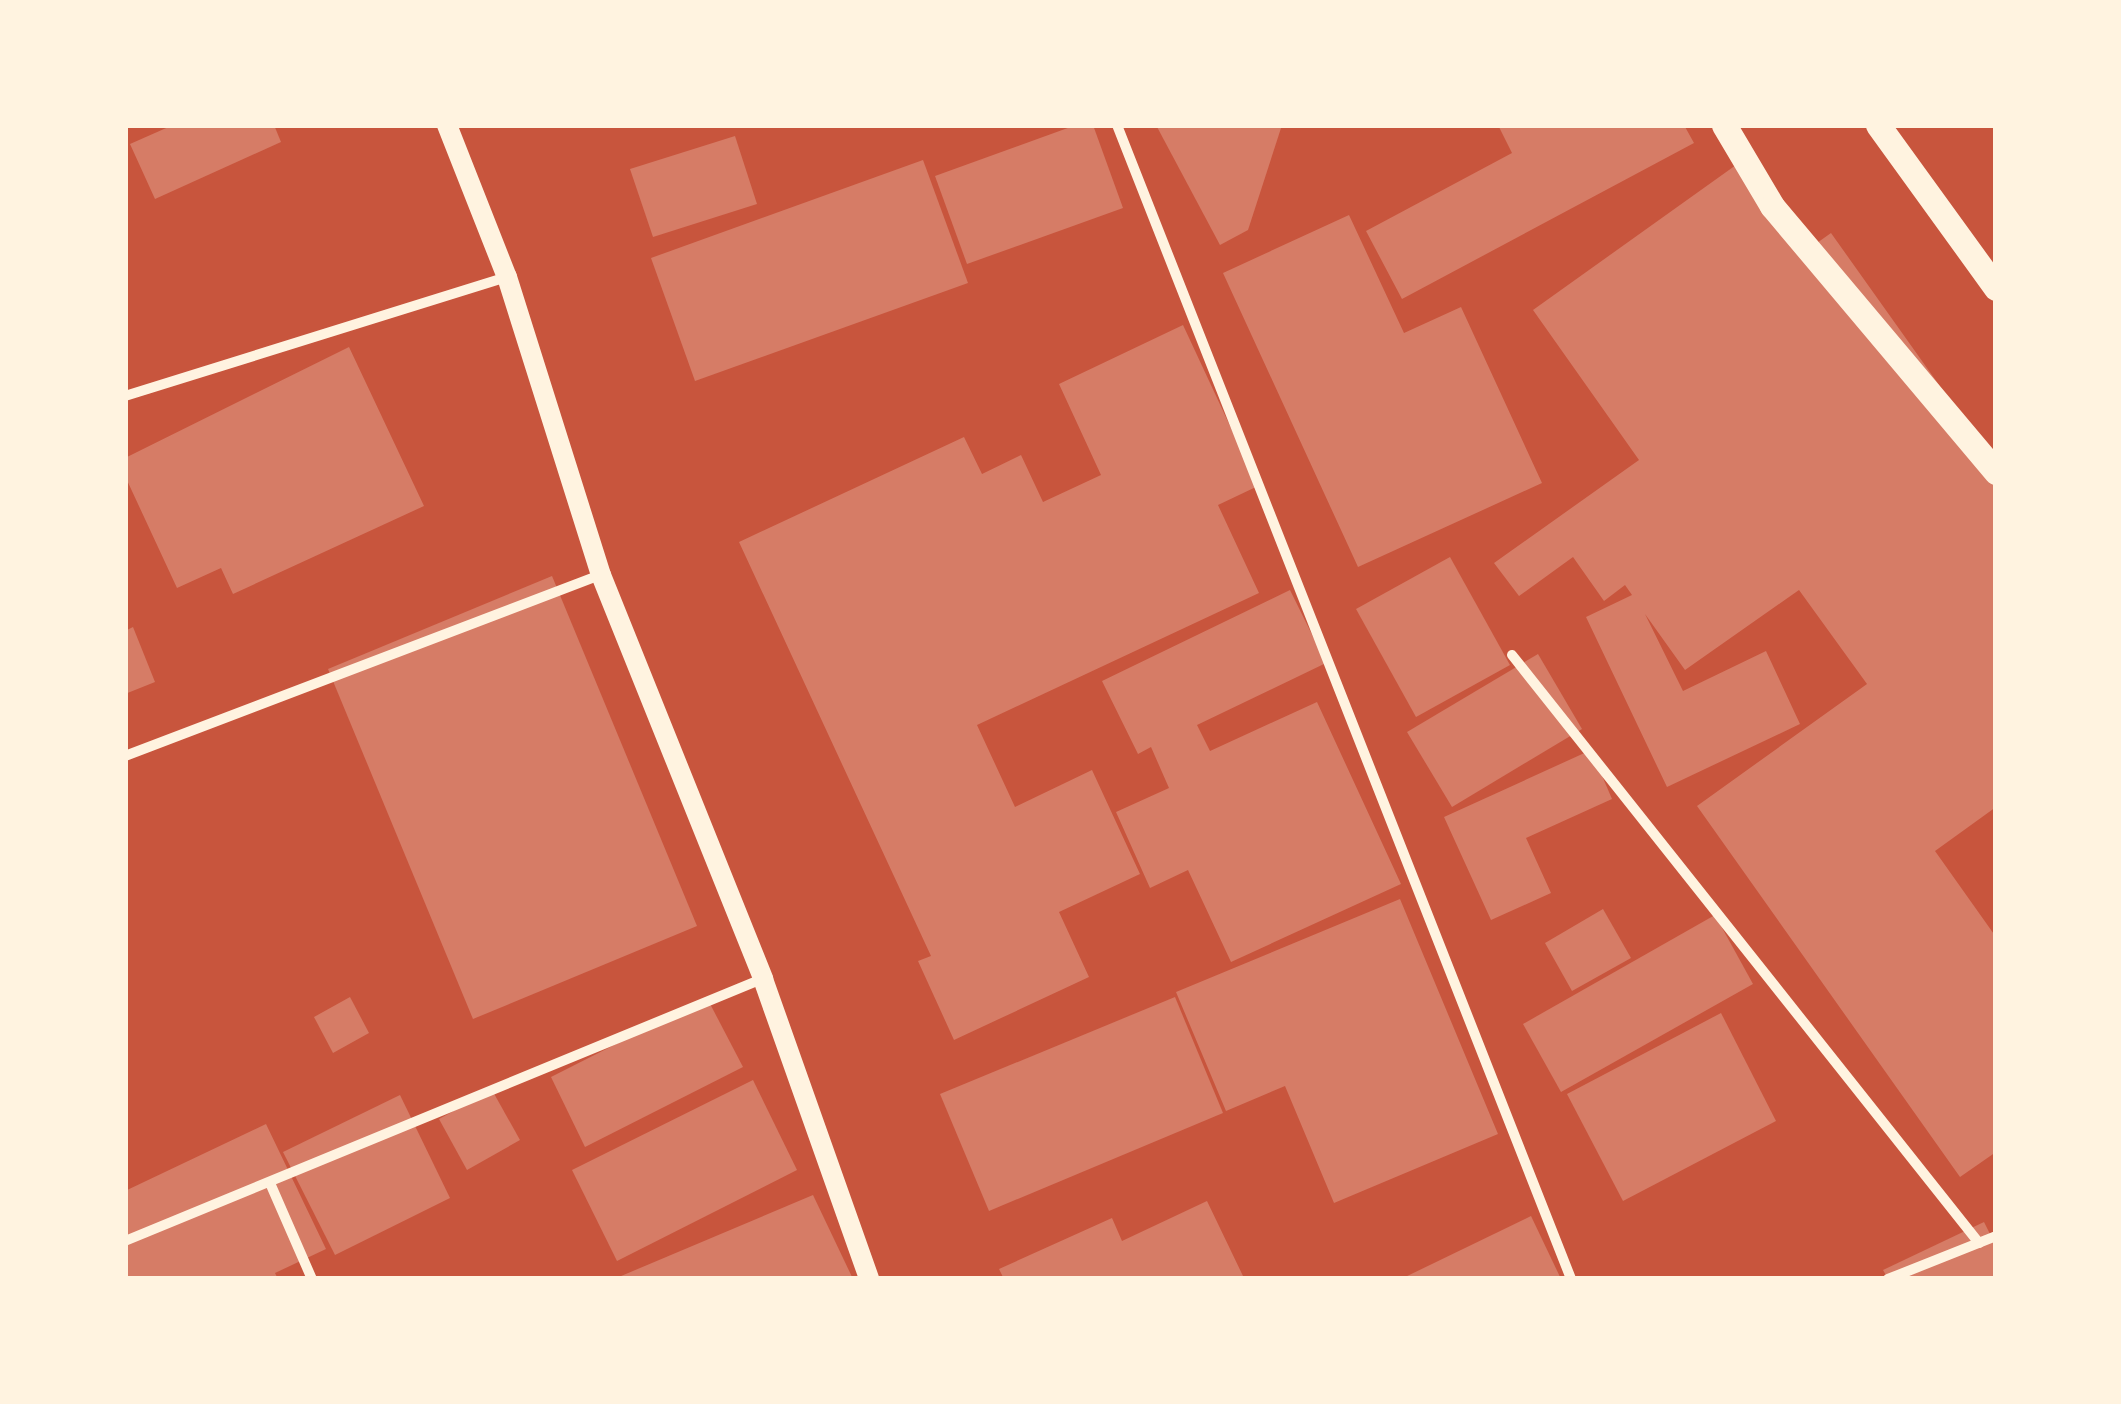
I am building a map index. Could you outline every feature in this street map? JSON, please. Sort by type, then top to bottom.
[{"type":"main road","points":[[447,125],[507,277],[601,575],[763,979],[869,1279]]},
{"type":"main road","points":[[1724,125],[1772,206],[1996,472]]},
{"type":"main road","points":[[1878,125],[1996,288]]},
{"type":"street","points":[[1117,125],[1572,1279]]},
{"type":"street","points":[[125,396],[507,277]]},
{"type":"street","points":[[125,756],[601,575]]},
{"type":"street","points":[[1512,655],[1979,1243]]},
{"type":"street","points":[[125,1241],[763,979]]},
{"type":"street","points":[[270,1183],[312,1279]]},
{"type":"street","points":[[1888,1279],[1996,1236]]},
{"type":"building","points":[[173,125],[274,125],[281,142],[155,199],[130,144]]},
{"type":"building","points":[[1076,125],[1093,125],[1123,208],[967,264],[935,176]]},
{"type":"building","points":[[1156,125],[1282,125],[1248,230],[1220,245]]},
{"type":"building","points":[[1498,125],[1684,125],[1694,143],[1402,299],[1366,231],[1512,153]]},
{"type":"building","points":[[735,136],[757,204],[653,237],[630,169]]},
{"type":"building","points":[[923,160],[968,283],[695,381],[651,258]]},
{"type":"building","points":[[1736,165],[1800,255],[1831,233],[1996,465],[1996,807],[1935,851],[1996,937],[1996,1152],[1960,1177],[1697,806],[1867,684],[1799,590],[1685,670],[1645,614],[1683,691],[1766,651],[1800,724],[1667,787],[1586,617],[1632,595],[1625,585],[1604,601],[1573,557],[1519,596],[1494,563],[1639,460],[1533,310]]},
{"type":"building","points":[[1349,215],[1404,333],[1461,307],[1542,483],[1358,567],[1223,273]]},
{"type":"building","points":[[1183,325],[1258,486],[1218,505],[1259,593],[977,725],[1015,807],[1092,770],[1140,874],[1059,912],[1089,977],[954,1040],[918,961],[931,956],[739,542],[964,437],[982,474],[1021,455],[1043,502],[1101,475],[1059,384]]},
{"type":"building","points":[[349,347],[424,506],[233,594],[221,568],[177,588],[125,476],[125,458]]},
{"type":"building","points":[[1450,557],[1510,665],[1416,717],[1356,609]]},
{"type":"building","points":[[552,576],[697,926],[473,1019],[328,669]]},
{"type":"building","points":[[1290,590],[1326,663],[1197,725],[1210,751],[1317,702],[1401,884],[1231,962],[1188,870],[1150,888],[1116,812],[1169,788],[1151,747],[1138,754],[1102,681]]},
{"type":"building","points":[[133,627],[155,682],[125,694],[125,631]]},
{"type":"building","points":[[1538,654],[1582,729],[1452,807],[1407,732]]},
{"type":"building","points":[[1591,750],[1612,799],[1526,838],[1551,893],[1491,920],[1444,817]]},
{"type":"building","points":[[1400,899],[1498,1134],[1334,1203],[1285,1086],[1226,1111],[1176,992]]},
{"type":"building","points":[[1603,909],[1631,958],[1572,991],[1545,943]]},
{"type":"building","points":[[1715,915],[1753,984],[1561,1092],[1523,1024]]},
{"type":"building","points":[[350,997],[369,1033],[333,1053],[314,1017]]},
{"type":"building","points":[[1175,997],[1223,1113],[989,1211],[940,1094]]},
{"type":"building","points":[[707,998],[743,1067],[585,1147],[551,1077]]},
{"type":"building","points":[[1721,1013],[1776,1121],[1623,1201],[1567,1094]]},
{"type":"building","points":[[753,1080],[797,1170],[617,1261],[572,1170]]},
{"type":"building","points":[[492,1090],[520,1140],[467,1170],[439,1119]]},
{"type":"building","points":[[400,1095],[450,1198],[335,1255],[283,1152]]},
{"type":"building","points":[[266,1124],[326,1249],[275,1273],[278,1279],[125,1279],[125,1191]]},
{"type":"building","points":[[813,1195],[853,1279],[614,1279]]},
{"type":"building","points":[[1207,1201],[1243,1276],[1237,1279],[1004,1279],[999,1269],[1112,1218],[1122,1241]]},
{"type":"building","points":[[1531,1216],[1561,1279],[1401,1279]]},
{"type":"building","points":[[1984,1222],[1996,1246],[1996,1279],[1888,1279],[1883,1270]]}]
